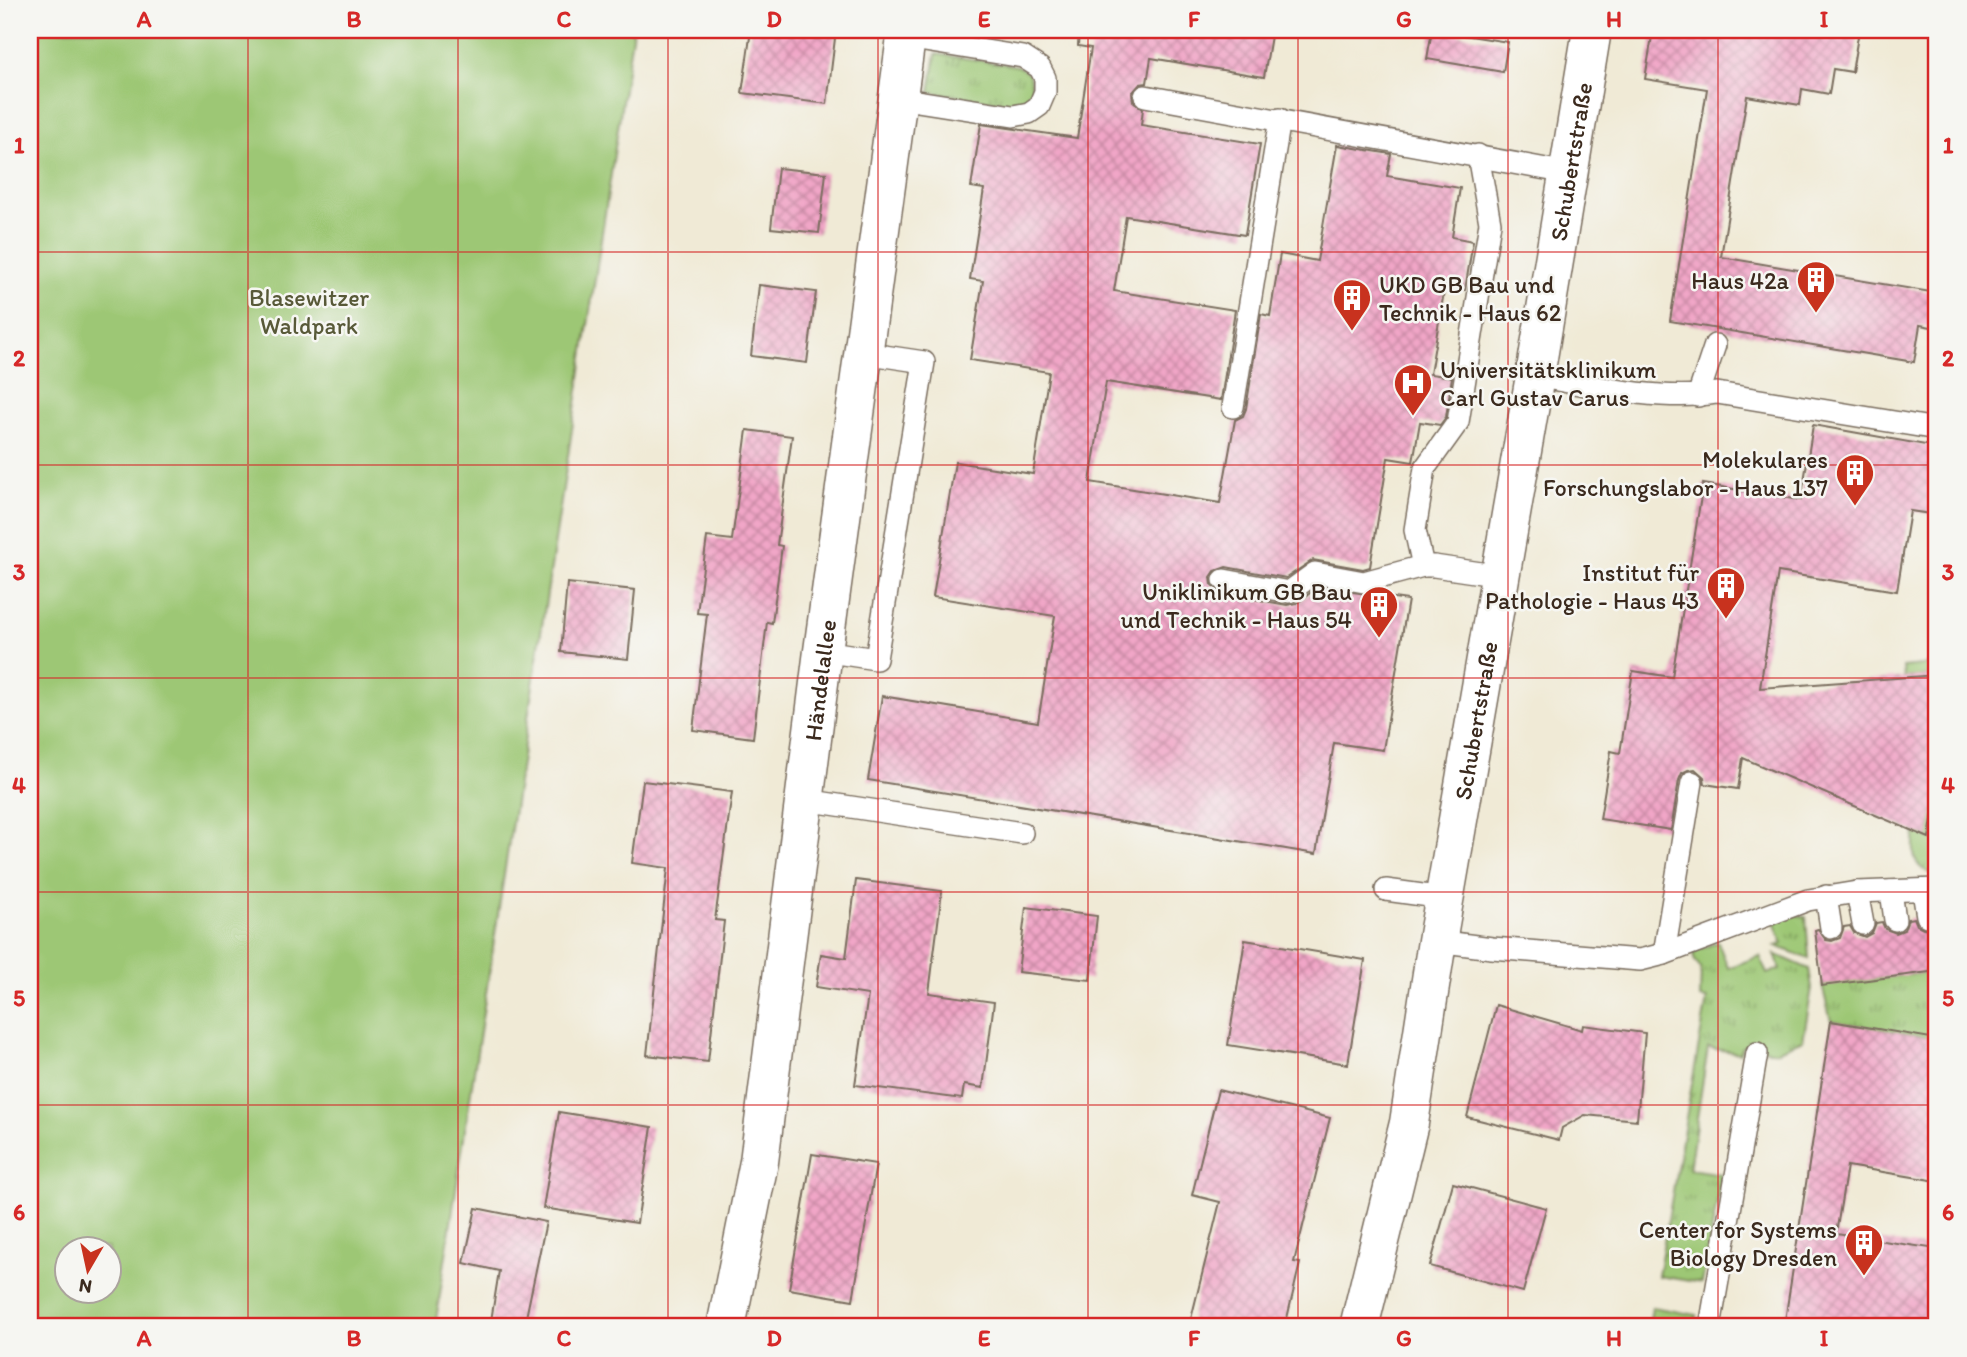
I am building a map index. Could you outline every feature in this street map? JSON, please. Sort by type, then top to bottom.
[{"type":"street","name":"Schubertstraße","points":[[1359,1327],[1409,1124],[1444,898],[1592,30]]},
{"type":"street","name":"Händelallee","points":[[726,1327],[759,1163],[823,650],[906,34]]},
{"type":"lane","points":[[898,98],[1013,116],[1029,113],[1039,106],[1045,92],[1045,78],[1040,68],[1023,57],[906,34]]},
{"type":"lane","points":[[1145,96],[1568,173]]},
{"type":"lane","points":[[1233,407],[1280,119]]},
{"type":"lane","points":[[1423,566],[1415,530],[1425,468],[1458,422],[1490,223],[1478,155]]},
{"type":"lane","points":[[1698,396],[1715,345]]},
{"type":"lane","points":[[823,650],[876,659],[924,362],[864,353]]},
{"type":"lane","points":[[1535,376],[1601,388],[1698,396],[1717,393],[1937,429]]},
{"type":"lane","points":[[1224,580],[1289,592],[1315,573],[1364,582],[1423,566],[1501,576]]},
{"type":"lane","points":[[1664,954],[1692,782]]},
{"type":"lane","points":[[805,800],[1022,833]]},
{"type":"lane","points":[[1386,890],[1444,898]]},
{"type":"lane","points":[[1437,941],[1640,960],[1664,954],[1808,900],[1826,896],[1857,892],[1930,890],[1927,916]]},
{"type":"lane","points":[[1891,891],[1895,920]]},
{"type":"lane","points":[[1857,892],[1863,924]]},
{"type":"lane","points":[[1826,896],[1831,928]]},
{"type":"lane","points":[[1710,1327],[1757,1053]]},
{"type":"green space","name":"Blasewitzer Waldpark","points":[[30,30],[633,30],[435,1327],[30,1326]]},
{"type":"green space","points":[[936,54],[1018,66],[1029,74],[1032,88],[1025,102],[1012,104],[930,92]]},
{"type":"green space","points":[[1937,665],[1937,675],[1904,678],[1903,667]]},
{"type":"green space","points":[[1937,788],[1937,874],[1918,865],[1914,847],[1915,832],[1929,837]]},
{"type":"green space","points":[[1796,915],[1806,917],[1809,959],[1776,946],[1783,944],[1774,922]]},
{"type":"green space","points":[[1718,942],[1728,968],[1760,956],[1767,974],[1780,969],[1775,954],[1809,969],[1812,988],[1803,1040],[1776,1051],[1743,1046],[1740,1053],[1708,1048],[1689,1169],[1722,1174],[1702,1283],[1658,1276],[1707,999],[1700,998],[1701,968],[1694,954],[1695,951]]},
{"type":"green space","points":[[1937,971],[1937,1039],[1831,1021],[1822,985]]},
{"type":"green space","points":[[1652,1307],[1697,1315],[1695,1327],[1649,1327]]},
{"type":"building","points":[[751,30],[836,30],[827,104],[742,93]]},
{"type":"building","points":[[1079,30],[1272,30],[1264,77],[1151,58],[1147,83],[1140,84],[1132,93],[1133,101],[1143,109],[1141,125],[1260,144],[1245,235],[1126,216],[1114,291],[1235,310],[1221,400],[1106,382],[1090,482],[1220,503],[1235,420],[1243,416],[1246,409],[1261,314],[1270,316],[1280,254],[1317,261],[1337,145],[1391,154],[1387,176],[1460,188],[1452,237],[1473,241],[1465,290],[1445,286],[1430,374],[1452,377],[1446,417],[1440,425],[1420,422],[1413,462],[1388,458],[1370,567],[1363,569],[1313,560],[1286,578],[1226,567],[1215,571],[1211,577],[1212,585],[1221,593],[1287,605],[1297,603],[1318,587],[1408,600],[1383,750],[1334,743],[1316,854],[868,780],[882,696],[1038,722],[1055,616],[933,597],[955,462],[1033,474],[1049,372],[970,360],[983,281],[970,279],[984,189],[971,187],[981,124],[1077,138],[1091,48],[1078,46]]},
{"type":"building","points":[[1432,30],[1508,42],[1503,72],[1427,59]]},
{"type":"building","points":[[1653,30],[1859,30],[1852,72],[1833,69],[1829,94],[1802,89],[1800,105],[1747,96],[1721,257],[1937,293],[1937,328],[1920,325],[1914,362],[1670,321],[1707,89],[1645,79]]},
{"type":"building","points":[[778,168],[826,173],[819,233],[771,228]]},
{"type":"building","points":[[759,285],[816,292],[807,363],[751,356]]},
{"type":"building","name":"Institut für Pathologie - Haus 43","points":[[1813,425],[1937,447],[1937,515],[1910,511],[1897,591],[1778,572],[1760,688],[1937,675],[1937,788],[1929,838],[1743,758],[1738,789],[1705,784],[1704,777],[1695,769],[1682,773],[1671,830],[1600,819],[1611,751],[1620,753],[1633,671],[1672,677],[1703,484],[1801,500]]},
{"type":"building","points":[[747,430],[792,436],[777,545],[782,546],[772,623],[767,622],[753,738],[693,730],[707,614],[697,613],[707,537],[732,540]]},
{"type":"building","points":[[567,583],[635,590],[628,659],[561,652]]},
{"type":"building","points":[[643,781],[732,792],[715,920],[724,921],[708,1062],[647,1055],[668,868],[632,863]]},
{"type":"building","points":[[856,880],[942,891],[929,993],[994,1002],[983,1088],[964,1085],[962,1099],[855,1085],[868,995],[816,987],[821,954],[846,958]]},
{"type":"building","points":[[1026,907],[1097,916],[1090,980],[1018,972]]},
{"type":"building","points":[[1914,918],[1917,925],[1923,928],[1930,929],[1937,924],[1937,971],[1822,986],[1815,930],[1818,929],[1826,940],[1832,941],[1840,938],[1844,927],[1850,926],[1854,933],[1865,937],[1872,933],[1876,923],[1882,922],[1885,929],[1896,933],[1904,930],[1908,919]]},
{"type":"building","points":[[1245,940],[1365,960],[1348,1064],[1228,1045]]},
{"type":"building","points":[[1496,1005],[1582,1030],[1583,1025],[1645,1033],[1637,1120],[1585,1115],[1562,1128],[1559,1140],[1467,1117]]},
{"type":"building","points":[[1831,1021],[1937,1039],[1937,1181],[1847,1166],[1836,1234],[1937,1249],[1937,1327],[1784,1327]]},
{"type":"building","points":[[1218,1090],[1330,1118],[1294,1262],[1300,1263],[1285,1327],[1189,1327],[1220,1202],[1192,1195]]},
{"type":"building","points":[[559,1112],[652,1127],[637,1223],[543,1208]]},
{"type":"building","points":[[812,1154],[876,1164],[853,1300],[789,1289]]},
{"type":"building","points":[[1453,1183],[1546,1208],[1523,1292],[1430,1266]]},
{"type":"building","points":[[476,1208],[546,1222],[524,1327],[490,1327],[499,1271],[464,1263]]},
{"type":"place","name":"Haus 42a","points":[[1816,314]]},
{"type":"place","name":"UKD GB Bau und Technik - Haus 62","points":[[1352,332]]},
{"type":"place","name":"Universitätsklinikum Carl Gustav Carus","points":[[1413,417]]},
{"type":"place","name":"Molekulares Forschungslabor - Haus 137","points":[[1855,507]]},
{"type":"place","name":"Institut für Pathologie - Haus 43","points":[[1726,620]]},
{"type":"place","name":"Uniklinikum GB Bau und Technik - Haus 54","points":[[1379,639]]},
{"type":"place","name":"Center for Systems Biology Dresden","points":[[1864,1277]]}]
